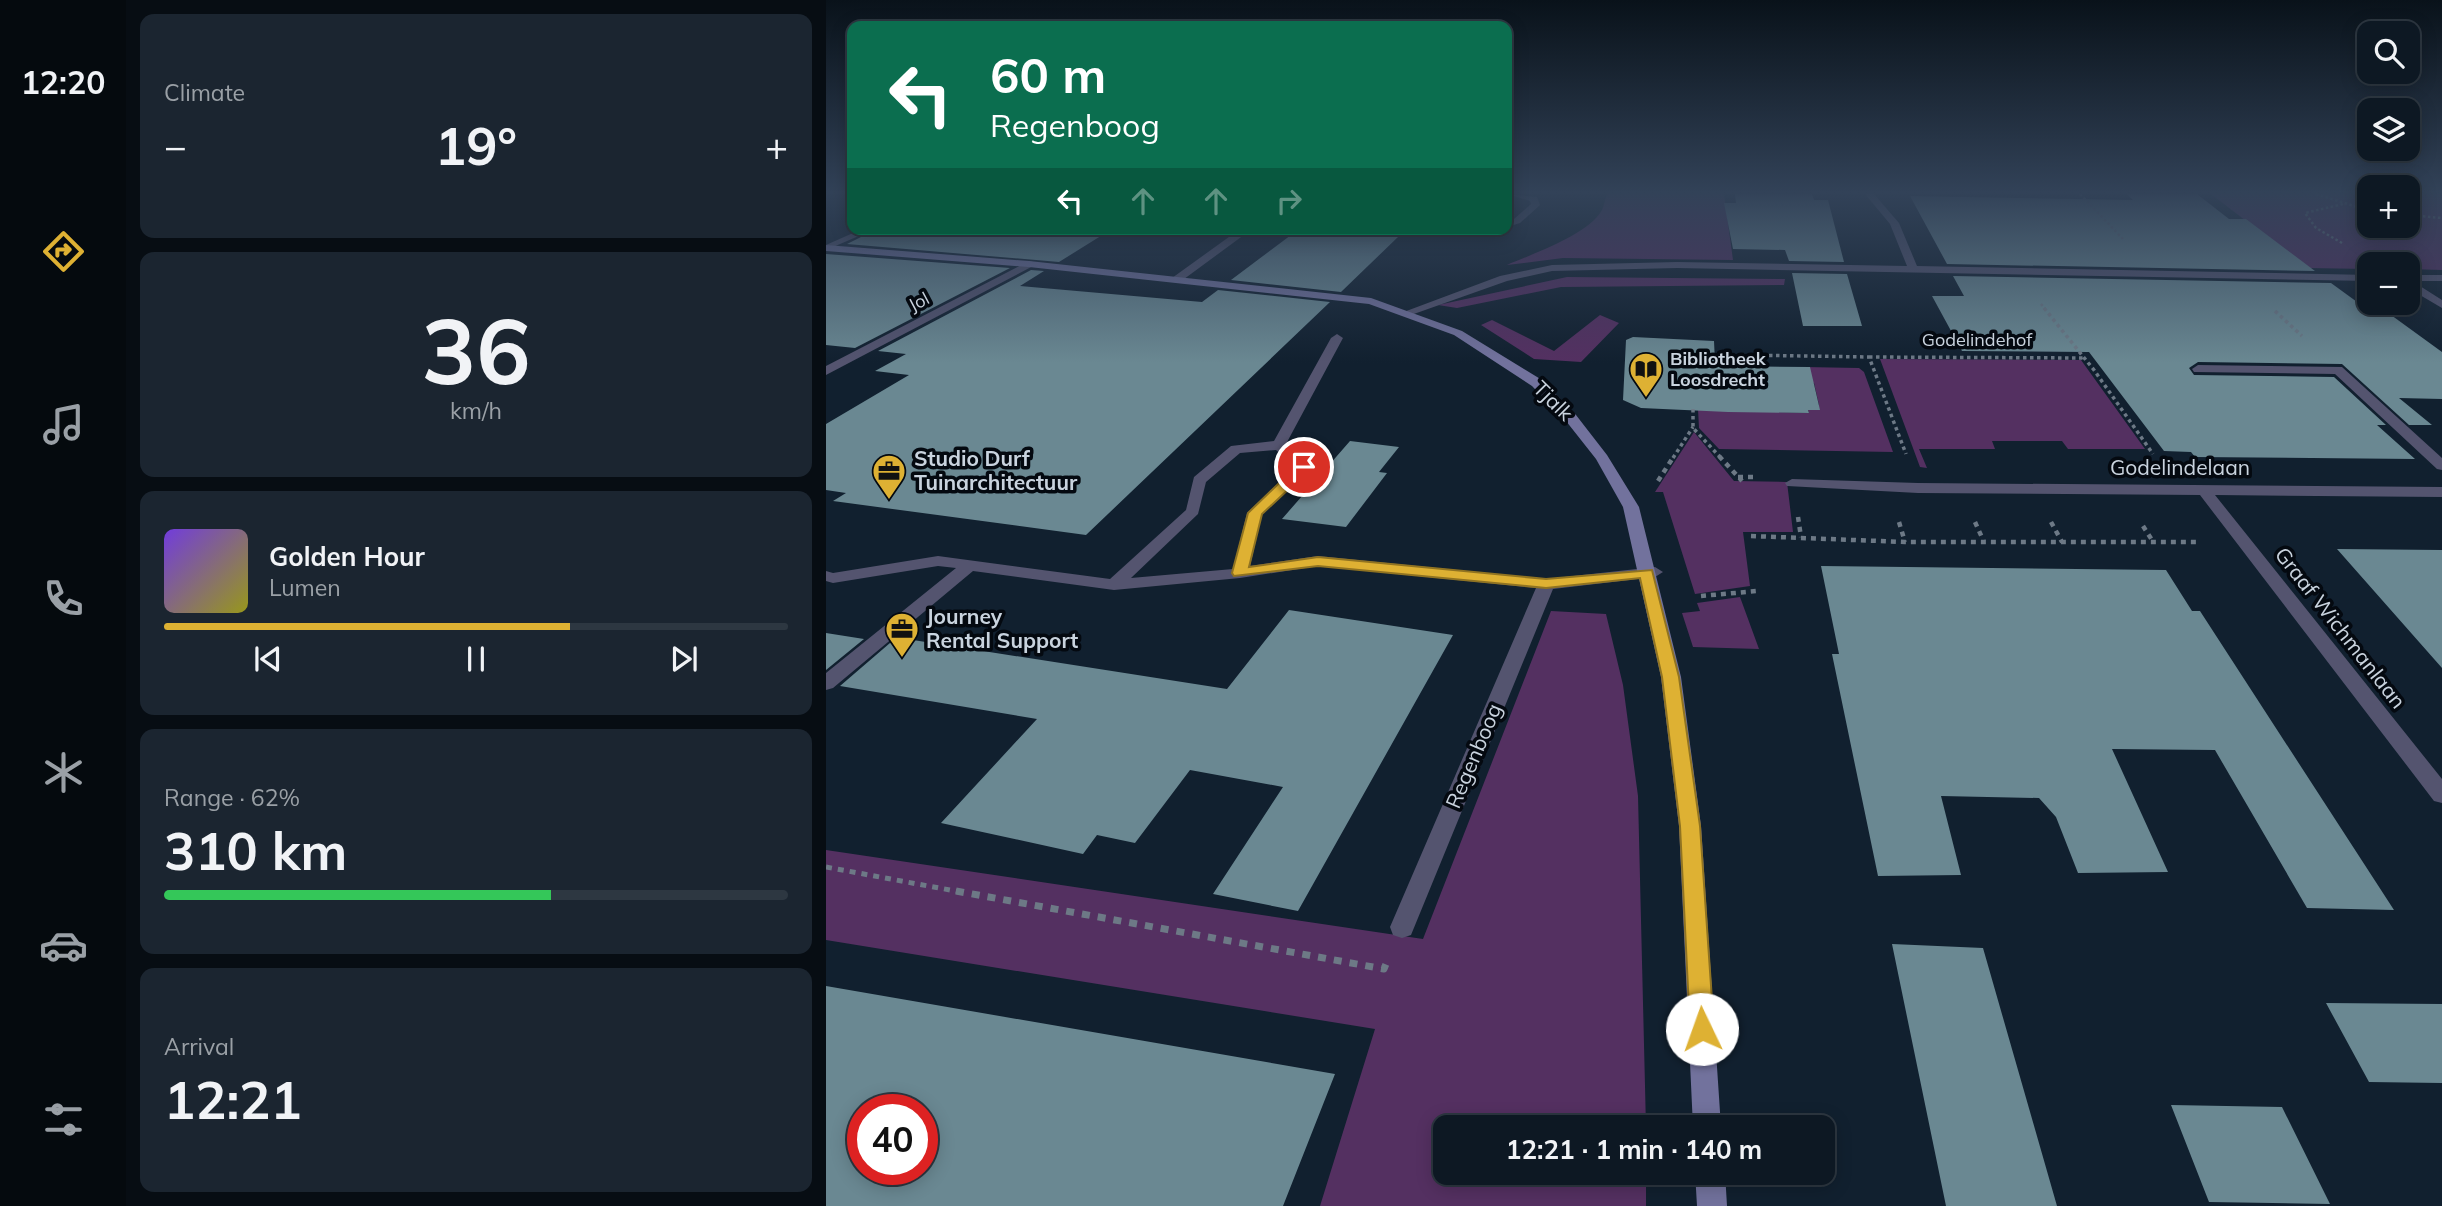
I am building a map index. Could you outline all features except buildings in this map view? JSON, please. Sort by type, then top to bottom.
[{"type":"street","name":"Tjalk","points":[[856,250],[1029,264],[1371,301],[1458,333],[1537,383],[1572,418],[1602,458],[1631,508],[1651,573],[1671,677],[1690,826],[1706,1115]]},
{"type":"street","points":[[1176,280],[1217,250]]},
{"type":"street","points":[[1905,250],[1913,269]]},
{"type":"street","name":"Jol","points":[[826,371],[1029,264]]},
{"type":"street","points":[[1407,313],[1504,278],[1552,268],[1677,265],[2357,278]]},
{"type":"street","points":[[2420,280],[2442,278]]},
{"type":"street","points":[[2420,289],[2442,305]]},
{"type":"street","points":[[1279,445],[1338,338]]},
{"type":"street","points":[[2199,369],[2339,370],[2442,466]]},
{"type":"street","points":[[1114,585],[1193,511],[1199,480],[1236,449],[1279,445],[1304,467],[1255,513],[1240,573]]},
{"type":"street","name":"Godelindelaan","points":[[1792,483],[1918,488],[2442,492]]},
{"type":"street","name":"Graaf Wichmanlaan","points":[[2203,489],[2442,795]]},
{"type":"street","points":[[826,576],[833,578],[938,562],[1114,585],[1240,573],[1318,561],[1546,584],[1651,573]]},
{"type":"street","points":[[826,683],[969,566]]},
{"type":"street","name":"Regenboog","points":[[1402,928],[1546,584]]},
{"type":"street","points":[[1711,1185],[1712,1206]]},
{"type":"path","points":[[2135,250],[2156,272]]},
{"type":"path","name":"Godelindehof","points":[[2015,270],[2084,358],[2167,472],[2203,489]]},
{"type":"path","points":[[2238,276],[2339,370]]},
{"type":"path","points":[[1741,355],[1869,357],[1918,488]]},
{"type":"path","name":"Godelindehof","points":[[1869,357],[2084,358]]},
{"type":"path","points":[[1658,482],[1693,426],[1693,409]]},
{"type":"path","points":[[1693,426],[1742,481]]},
{"type":"path","points":[[1751,536],[1905,542],[2152,540],[2246,544]]},
{"type":"path","points":[[1701,596],[1757,590]]},
{"type":"path","points":[[826,867],[1384,969],[1402,928]]},
{"type":"shaded area","points":[[1542,250],[1732,250],[1733,260],[1563,258],[1507,265]]},
{"type":"shaded area","points":[[2284,250],[2442,250],[2442,270],[2420,269],[2420,252],[2357,252],[2357,269],[2307,268]]},
{"type":"shaded area","points":[[1567,277],[1785,279],[1784,285],[1561,287],[1457,308],[1438,305]]},
{"type":"shaded area","points":[[1600,315],[1619,323],[1581,362],[1534,359],[1481,325],[1492,320],[1554,351]]},
{"type":"shaded area","points":[[1880,359],[2081,360],[2145,449],[2068,449],[2062,441],[1992,441],[1995,449],[1919,449],[1927,468],[1920,467]]},
{"type":"shaded area","points":[[1804,367],[1859,368],[1864,372],[1893,452],[1719,449],[1699,428],[1698,409],[1809,413],[1808,410],[1819,405],[1814,383],[1808,382]]},
{"type":"shaded area","points":[[1694,432],[1734,481],[1787,482],[1793,532],[1743,532],[1750,586],[1695,594],[1663,492],[1655,492]]},
{"type":"shaded area","points":[[1740,597],[1759,649],[1693,647],[1682,613],[1700,611],[1697,603]]},
{"type":"shaded area","points":[[1551,611],[1606,614],[1623,685],[1638,796],[1646,1115],[1433,1115],[1433,1185],[1646,1185],[1646,1206],[1320,1206],[1375,1029],[826,940],[826,850],[1423,939]]},
{"type":"place","name":"Bibliotheek Loosdrecht","points":[[1646,399]]},
{"type":"place","name":"Studio Durf Tuinarchitectuur","points":[[889,501]]},
{"type":"place","name":"Journey Rental Support","points":[[902,659]]},
{"type":"route","points":[[1304,467],[1255,513],[1240,573],[1318,561],[1546,584],[1647,573],[1671,677],[1690,826],[1702,1029]]}]
